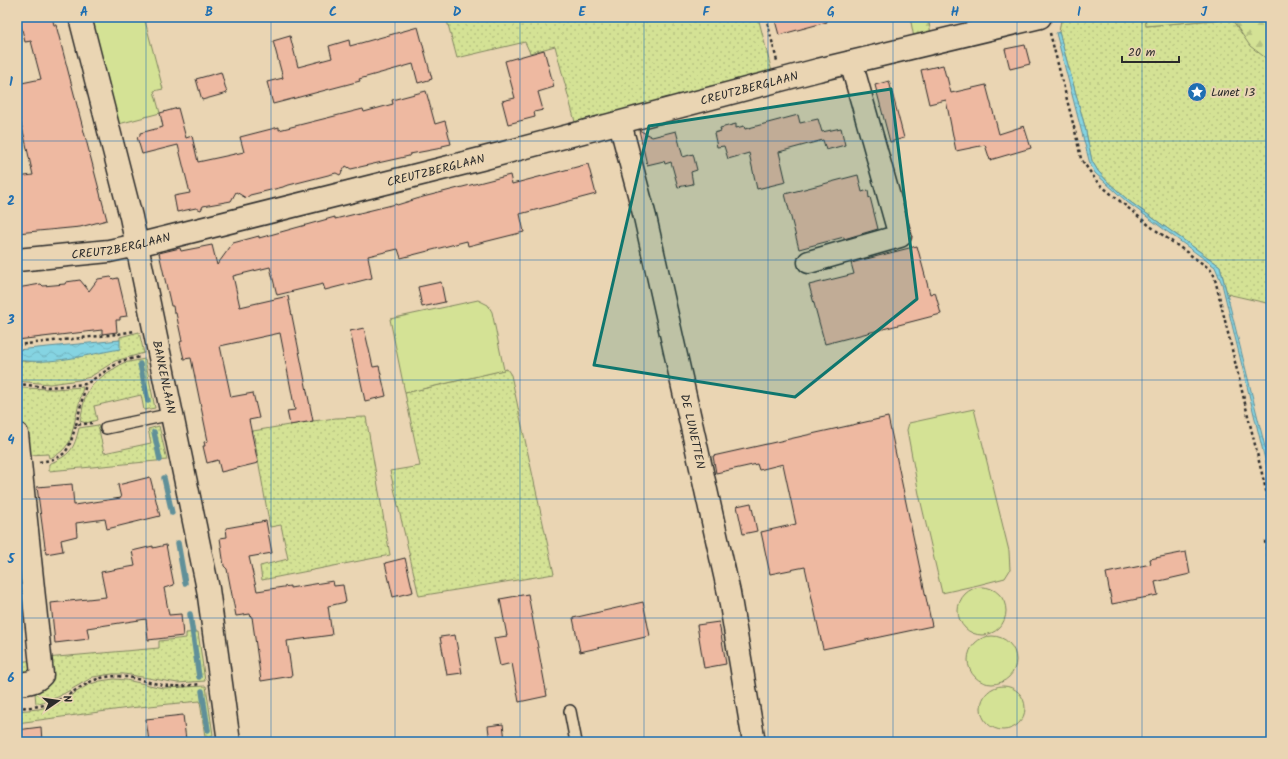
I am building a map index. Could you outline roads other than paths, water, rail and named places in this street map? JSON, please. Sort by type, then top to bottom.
[{"type":"street","name":"BANKENLAAN","points":[[80,17],[131,217],[160,354],[208,589],[229,742]]},
{"type":"street","name":"CREUTZBERGLAAN","points":[[17,260],[109,251],[137,245],[620,123],[851,62],[1045,24]]},
{"type":"street","points":[[809,262],[900,236],[851,62]]},
{"type":"street","name":"DE LUNETTEN","points":[[620,123],[645,217],[729,593],[754,742]]},
{"type":"street","points":[[17,434],[42,675],[38,680],[17,684]]},
{"type":"lane","points":[[106,428],[172,414]]},
{"type":"lane","points":[[570,711],[576,742]]},
{"type":"water","points":[[1059,32],[1085,127],[1092,161],[1098,171],[1129,201],[1220,266],[1271,471],[1271,484],[1222,284],[1215,267],[1127,202],[1095,173],[1090,164],[1056,33]]},
{"type":"water","points":[[120,340],[120,349],[56,360],[17,360],[17,350]]},
{"type":"waterway","points":[[140,364],[148,401]]},
{"type":"waterway","points":[[154,432],[160,460]]},
{"type":"waterway","points":[[164,478],[172,513]]},
{"type":"waterway","points":[[178,543],[185,583]]},
{"type":"waterway","points":[[190,614],[199,677]]},
{"type":"waterway","points":[[202,691],[208,730]]},
{"type":"place","name":"Lunet 13","points":[[1197,92]]}]
